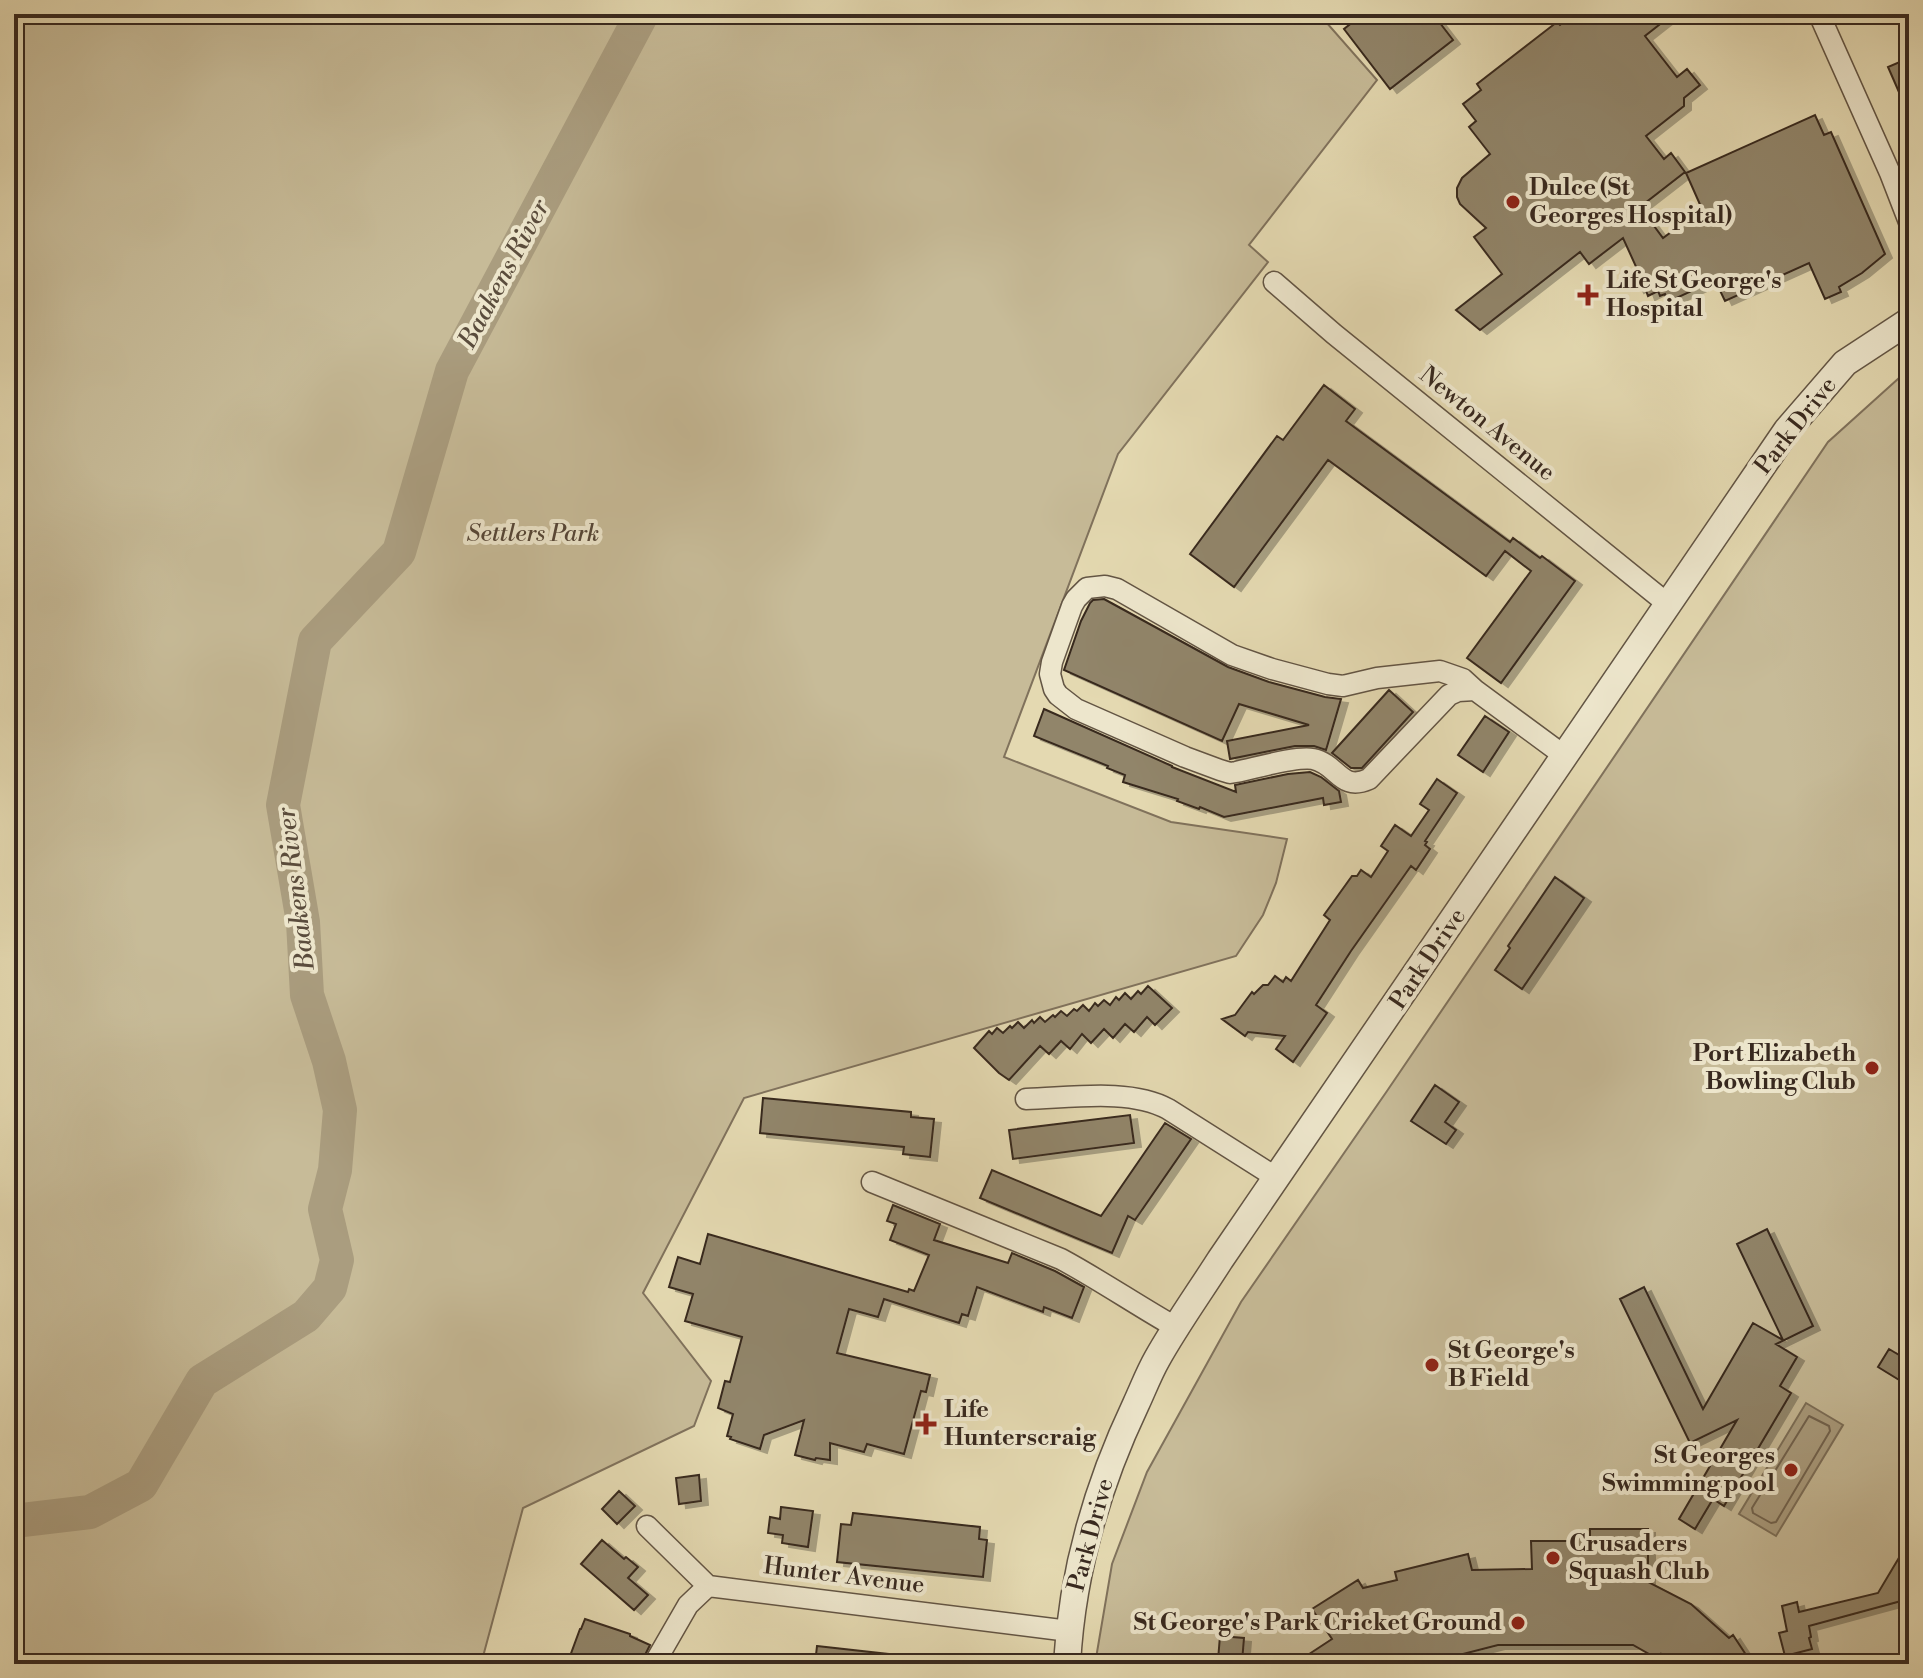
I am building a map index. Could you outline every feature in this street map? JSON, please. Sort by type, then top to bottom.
[{"type":"street","points":[[1819,14],[1909,222]]},
{"type":"street","name":"Newton Avenue","points":[[1274,282],[1669,605]]},
{"type":"street","name":"Park Drive","points":[[1067,1664],[1078,1569],[1095,1504],[1116,1445],[1157,1359],[1220,1260],[1787,430],[1845,363],[1909,321]]},
{"type":"street","points":[[1475,690],[1449,695],[1369,779],[1351,784],[1328,766],[1310,759],[1230,773],[1220,770],[1076,709],[1058,695],[1050,674],[1076,599],[1087,588],[1105,586],[1143,603],[1232,655],[1336,686],[1440,671],[1463,679],[1566,757]]},
{"type":"street","points":[[1026,1099],[1125,1096],[1149,1099],[1277,1178]]},
{"type":"street","points":[[872,1182],[1061,1259],[1177,1328]]},
{"type":"street","points":[[647,1526],[708,1586],[688,1605],[654,1664]]},
{"type":"street","name":"Hunter Avenue","points":[[708,1586],[1069,1631]]},
{"type":"green space","name":"Settlers Park","points":[[14,14],[1319,14],[1377,80],[1249,245],[1268,262],[1118,454],[1004,757],[1171,822],[1287,839],[1276,883],[1263,915],[1236,956],[744,1098],[643,1293],[711,1381],[694,1426],[523,1508],[481,1664],[14,1664]]},
{"type":"green space","points":[[1909,369],[1909,1664],[1095,1664],[1112,1564],[1147,1472],[1241,1302],[1828,442]]},
{"type":"water","name":"St Georges Swimming pool","points":[[1806,1403],[1843,1425],[1776,1536],[1739,1514]]},
{"type":"building","points":[[1363,14],[1433,14],[1453,40],[1390,89],[1344,29]]},
{"type":"building","points":[[1573,14],[1673,14],[1645,36],[1677,77],[1687,69],[1700,85],[1684,98],[1684,106],[1646,136],[1664,159],[1671,153],[1685,172],[1640,207],[1663,238],[1702,209],[1686,173],[1815,115],[1824,135],[1831,132],[1885,254],[1839,287],[1841,292],[1825,299],[1809,263],[1725,301],[1715,280],[1668,302],[1665,294],[1660,296],[1658,291],[1648,296],[1644,285],[1637,289],[1630,275],[1638,271],[1623,238],[1589,264],[1580,252],[1480,330],[1456,310],[1502,274],[1474,237],[1486,228],[1460,204],[1457,197],[1462,178],[1490,154],[1469,127],[1476,121],[1463,104],[1481,90],[1477,84],[1557,22],[1560,25]]},
{"type":"building","points":[[1909,58],[1909,115],[1888,67]]},
{"type":"building","points":[[1324,385],[1355,409],[1346,421],[1510,542],[1513,538],[1575,581],[1501,683],[1467,658],[1531,571],[1505,551],[1486,576],[1328,460],[1234,587],[1190,554],[1277,436],[1283,440]]},
{"type":"building","points":[[1104,599],[1228,667],[1269,682],[1341,699],[1326,750],[1314,746],[1295,746],[1230,759],[1227,741],[1309,725],[1239,704],[1222,741],[1064,670],[1090,603]]},
{"type":"building","points":[[1389,690],[1413,712],[1362,768],[1351,768],[1332,753]]},
{"type":"building","points":[[1044,709],[1172,767],[1236,792],[1235,785],[1310,772],[1339,791],[1341,802],[1324,805],[1323,798],[1224,817],[1123,782],[1125,775],[1108,766],[1034,736]]},
{"type":"building","points":[[1485,716],[1509,732],[1483,772],[1458,755]]},
{"type":"building","points":[[1437,779],[1457,793],[1425,841],[1430,849],[1416,870],[1411,866],[1316,1005],[1327,1013],[1293,1062],[1276,1049],[1285,1036],[1248,1032],[1245,1036],[1222,1019],[1235,1015],[1252,992],[1254,994],[1263,985],[1268,985],[1275,976],[1283,982],[1286,977],[1291,981],[1330,920],[1324,915],[1352,876],[1357,876],[1361,870],[1371,877],[1388,851],[1381,846],[1395,825],[1411,836],[1429,810],[1420,804]]},
{"type":"building","points":[[1555,877],[1584,898],[1522,989],[1495,970]]},
{"type":"building","points":[[1148,986],[1172,1008],[1155,1025],[1147,1017],[1134,1032],[1125,1024],[1113,1038],[1104,1029],[1091,1043],[1082,1034],[1070,1049],[1061,1041],[1049,1054],[1040,1046],[1009,1080],[974,1048],[989,1031],[992,1034],[997,1028],[1003,1033],[1018,1022],[1024,1028],[1032,1020],[1034,1023],[1040,1017],[1045,1022],[1061,1011],[1067,1016],[1083,1005],[1089,1011],[1095,1003],[1098,1006],[1104,1000],[1110,1005],[1116,997],[1119,1000],[1125,993],[1131,999]]},
{"type":"building","points":[[1435,1085],[1459,1102],[1445,1122],[1456,1130],[1446,1144],[1411,1121]]},
{"type":"building","points":[[763,1098],[911,1112],[911,1117],[934,1119],[930,1157],[903,1154],[904,1147],[760,1133]]},
{"type":"building","points":[[1130,1115],[1134,1143],[1013,1159],[1009,1130]]},
{"type":"building","points":[[1165,1123],[1191,1139],[1135,1220],[1128,1216],[1112,1253],[980,1198],[992,1170],[1101,1216]]},
{"type":"building","points":[[893,1205],[940,1224],[934,1240],[1008,1263],[1012,1253],[1084,1287],[1072,1318],[1044,1307],[1043,1312],[977,1287],[968,1316],[962,1314],[959,1323],[884,1299],[878,1317],[849,1309],[837,1353],[930,1375],[926,1392],[921,1391],[904,1454],[867,1444],[864,1452],[830,1443],[830,1460],[795,1455],[804,1420],[764,1435],[760,1449],[730,1439],[727,1436],[733,1414],[718,1408],[725,1381],[730,1382],[742,1337],[685,1321],[693,1294],[669,1287],[678,1257],[700,1264],[708,1234],[908,1292],[909,1289],[914,1291],[929,1255],[890,1240],[896,1224],[887,1221]]},
{"type":"building","points":[[1767,1229],[1813,1326],[1776,1344],[1797,1357],[1780,1386],[1791,1393],[1724,1506],[1713,1499],[1695,1529],[1679,1519],[1737,1420],[1690,1443],[1620,1299],[1644,1287],[1703,1409],[1753,1323],[1783,1340],[1737,1244]]},
{"type":"building","points":[[1889,1349],[1909,1361],[1909,1386],[1878,1367]]},
{"type":"building","points":[[699,1475],[701,1501],[679,1504],[676,1478]]},
{"type":"building","points":[[619,1491],[635,1506],[617,1524],[602,1509]]},
{"type":"building","points":[[781,1507],[813,1511],[808,1547],[782,1543],[783,1535],[768,1533],[770,1517],[780,1519]]},
{"type":"building","points":[[853,1513],[980,1527],[979,1539],[987,1540],[983,1577],[837,1562],[841,1524],[851,1525]]},
{"type":"building","points":[[1590,1529],[1648,1529],[1648,1582],[1691,1604],[1729,1638],[1733,1635],[1752,1664],[1670,1664],[1661,1654],[1658,1659],[1633,1645],[1498,1645],[1424,1664],[1294,1664],[1332,1639],[1312,1609],[1358,1580],[1363,1588],[1397,1580],[1395,1572],[1468,1554],[1472,1570],[1532,1569],[1531,1541],[1571,1541],[1571,1537],[1590,1537]]},
{"type":"building","points":[[602,1540],[638,1567],[628,1578],[648,1595],[634,1610],[581,1564]]},
{"type":"building","points":[[1909,1541],[1909,1599],[1901,1594],[1901,1601],[1809,1626],[1812,1649],[1785,1656],[1779,1633],[1787,1631],[1782,1606],[1797,1602],[1799,1612],[1878,1593]]},
{"type":"building","points":[[585,1619],[630,1634],[650,1645],[641,1663],[623,1655],[620,1664],[583,1664],[569,1659]]},
{"type":"building","points":[[1220,1636],[1244,1638],[1242,1662],[1218,1660]]},
{"type":"building","points":[[817,1646],[888,1654],[887,1664],[815,1664]]},
{"type":"waterway","name":"Baakens River","points":[[14,1521],[90,1512],[141,1485],[202,1381],[306,1316],[330,1288],[337,1260],[325,1209],[335,1170],[340,1110],[329,1061],[307,995],[303,922],[283,805],[315,641],[399,552],[452,371],[642,14]]},
{"type":"place","name":"Dulce (St Georges Hospital)","points":[[1513,202]]},
{"type":"place","name":"Life St George's Hospital","points":[[1588,295]]},
{"type":"place","name":"Port Elizabeth Bowling Club","points":[[1872,1068]]},
{"type":"place","name":"St George's B Field","points":[[1432,1365]]},
{"type":"place","name":"Life Hunterscraig","points":[[926,1424]]},
{"type":"place","name":"St Georges Swimming pool","points":[[1791,1470]]},
{"type":"place","name":"Crusaders Squash Club","points":[[1553,1558]]},
{"type":"place","name":"St George's Park Cricket Ground","points":[[1518,1623]]}]
